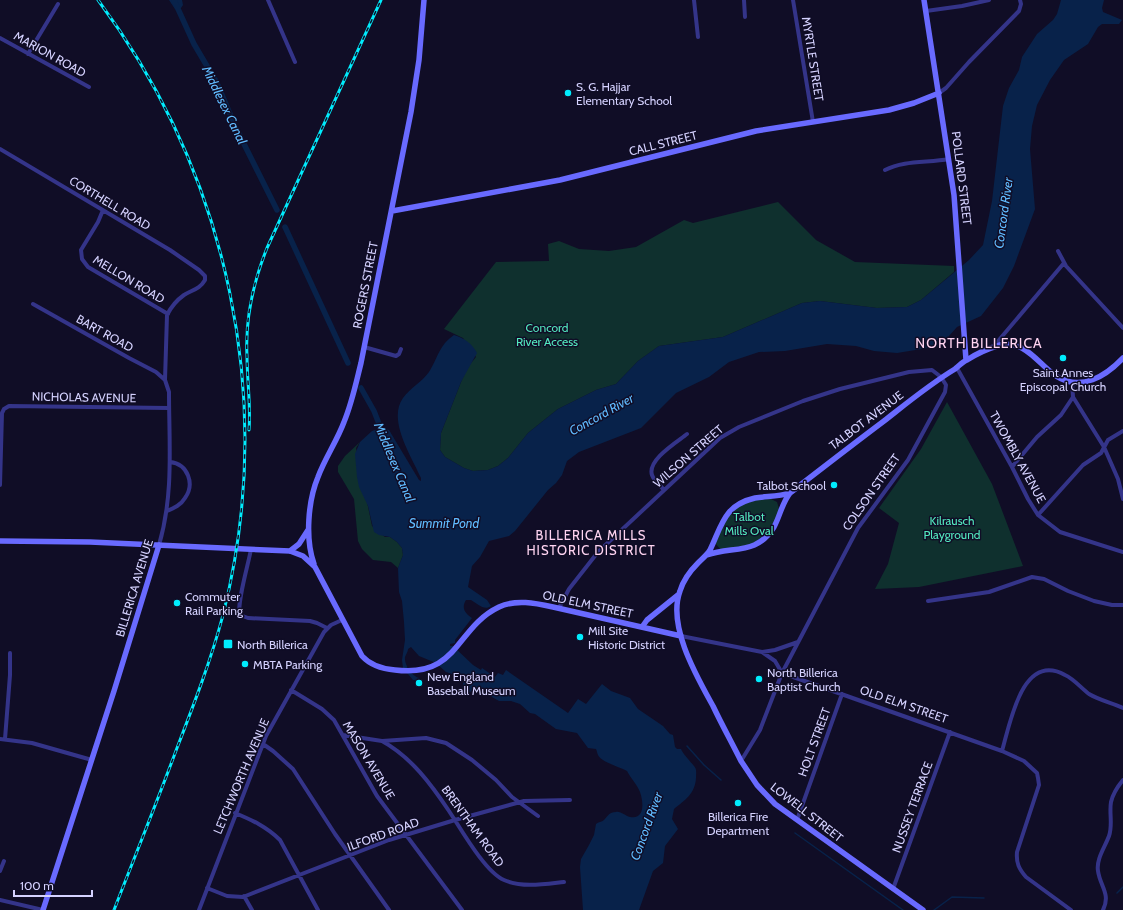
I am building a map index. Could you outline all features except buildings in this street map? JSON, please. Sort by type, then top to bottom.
[{"type":"main road","name":"ROGERS STREET","points":[[315,567],[310,549],[308,528],[314,486],[320,470],[344,422],[354,390],[364,347],[392,211],[417,77],[424,0]]},
{"type":"main road","name":"POLLARD STREET","points":[[924,0],[956,207],[966,360]]},
{"type":"main road","name":"CALL STREET","points":[[392,211],[560,180],[756,131],[889,110],[906,106],[939,93]]},
{"type":"main road","points":[[957,368],[966,360],[995,347],[1008,345],[1024,348],[1056,376],[1072,382],[1091,381],[1105,374],[1123,358]]},
{"type":"main road","name":"TALBOT AVENUE","points":[[707,555],[743,549],[761,540],[774,526],[783,504],[790,493],[941,377],[957,368]]},
{"type":"main road","name":"TALBOT AVENUE","points":[[681,636],[677,615],[678,595],[689,573],[707,555],[724,517],[736,506],[756,498],[779,496],[790,493]]},
{"type":"main road","points":[[290,551],[299,544],[305,536],[308,528]]},
{"type":"main road","points":[[0,541],[159,545],[290,551],[306,558],[315,567],[342,620]]},
{"type":"main road","name":"BILLERICA AVENUE","points":[[43,910],[92,760],[159,545]]},
{"type":"main road","name":"TALBOT AVENUE","points":[[642,627],[648,619],[678,595]]},
{"type":"main road","name":"OLD ELM STREET","points":[[342,620],[365,660],[381,667],[408,671],[422,669],[436,664],[447,657],[481,619],[501,606],[512,603],[522,602],[559,608],[681,636]]},
{"type":"main road","name":"LOWELL STREET","points":[[681,636],[695,672],[741,761],[762,792],[775,804],[923,910]]},
{"type":"street","points":[[268,0],[295,62]]},
{"type":"street","points":[[694,0],[698,37]]},
{"type":"street","points":[[744,0],[745,18]]},
{"type":"street","name":"MYRTLE STREET","points":[[793,0],[813,122]]},
{"type":"street","points":[[926,11],[962,6],[989,0]]},
{"type":"street","points":[[939,93],[950,84],[968,62],[1019,11],[1021,4],[1020,0]]},
{"type":"street","points":[[28,54],[58,4]]},
{"type":"street","name":"MARION ROAD","points":[[0,38],[90,87]]},
{"type":"street","name":"CORTHELL ROAD","points":[[0,149],[170,250],[199,270],[205,278],[201,286],[179,299],[168,314]]},
{"type":"street","points":[[885,170],[899,165],[949,159]]},
{"type":"street","name":"MELLON ROAD","points":[[103,210],[98,222],[81,250],[82,259],[88,267],[168,314]]},
{"type":"street","points":[[1058,251],[1064,263],[1123,328]]},
{"type":"street","points":[[995,347],[999,340],[1064,263]]},
{"type":"street","name":"BART ROAD","points":[[33,304],[156,372],[165,380]]},
{"type":"street","name":"BILLERICA AVENUE","points":[[159,545],[167,511],[169,492],[169,408],[168,387],[165,380],[168,314]]},
{"type":"street","points":[[364,347],[396,356],[399,354],[401,349]]},
{"type":"street","name":"TWOMBLY AVENUE","points":[[957,368],[1038,515],[1060,532],[1123,552]]},
{"type":"street","name":"WILSON STREET","points":[[559,608],[569,589],[595,555],[720,438],[738,427],[803,402],[855,385],[909,372],[927,370],[937,372],[941,377]]},
{"type":"street","name":"COLSON STREET","points":[[741,761],[760,730],[782,673],[858,528],[908,460],[945,392],[946,385],[941,377]]},
{"type":"street","points":[[1072,382],[1073,397],[1104,447],[1118,479],[1123,499]]},
{"type":"street","points":[[1012,467],[1037,437],[1061,414],[1073,397]]},
{"type":"street","name":"NICHOLAS AVENUE","points":[[0,485],[2,413],[4,409],[9,406],[169,408]]},
{"type":"street","points":[[1038,515],[1083,465],[1101,453],[1108,440],[1123,431]]},
{"type":"street","points":[[664,490],[652,475],[652,465],[688,434]]},
{"type":"street","points":[[167,511],[176,507],[185,498],[190,487],[189,474],[183,466],[176,462],[170,462]]},
{"type":"street","points":[[251,549],[240,601],[240,615],[248,618],[317,622],[327,628],[342,620]]},
{"type":"street","points":[[928,600],[989,592],[1032,576],[1044,578],[1068,591],[1094,600],[1112,605],[1123,605]]},
{"type":"street","name":"LETCHWORTH AVENUE","points":[[199,910],[235,813],[268,731],[327,628]]},
{"type":"street","name":"OLD ELM STREET","points":[[681,636],[762,652],[775,662],[782,673],[950,732],[1024,760],[1037,773],[1038,785],[1017,852],[1016,862],[1026,877],[1071,910]]},
{"type":"street","points":[[762,652],[775,650],[798,642]]},
{"type":"street","points":[[10,653],[10,675],[2,739],[32,743],[92,760]]},
{"type":"street","points":[[1002,751],[1020,693],[1026,682],[1038,673],[1047,670],[1056,670],[1066,675],[1090,694],[1123,708]]},
{"type":"street","name":"MASON AVENUE","points":[[292,690],[325,711],[336,723],[371,786],[462,910]]},
{"type":"street","name":"HOLT STREET","points":[[797,820],[842,694]]},
{"type":"street","name":"NUSSEY TERRACE","points":[[893,888],[950,732]]},
{"type":"street","points":[[343,736],[382,740],[422,738],[440,740],[472,760],[496,780],[512,797],[538,816]]},
{"type":"street","name":"BRENTHAM ROAD","points":[[382,740],[414,765],[495,874],[502,879],[525,884],[564,882]]},
{"type":"street","points":[[263,744],[293,769],[350,856],[389,910]]},
{"type":"street","points":[[1103,910],[1106,895],[1098,871],[1098,862],[1109,834],[1111,802],[1113,795],[1123,780]]},
{"type":"street","name":"ILFORD ROAD","points":[[207,888],[227,896],[244,896],[406,835],[455,820],[467,818],[520,802],[538,800],[570,800]]},
{"type":"street","points":[[235,813],[262,825],[280,840],[318,910]]},
{"type":"street","points":[[0,871],[4,861]]},
{"type":"street","points":[[244,896],[252,910]]},
{"type":"street","points":[[0,900],[43,910]]},
{"type":"green space","name":"Concord River Access","points":[[778,202],[816,240],[855,262],[954,266],[954,272],[921,300],[907,307],[877,308],[820,301],[802,303],[723,337],[659,346],[638,361],[616,384],[596,390],[558,409],[528,433],[508,458],[498,466],[488,470],[473,471],[464,468],[445,457],[440,450],[441,433],[467,368],[476,357],[463,338],[444,329],[496,262],[549,261],[548,244],[559,241],[579,249],[609,251],[636,247],[684,220],[693,223]]},
{"type":"green space","name":"Kilrausch Playground","points":[[947,402],[992,484],[1023,566],[919,587],[875,589],[888,564],[899,523],[879,508],[921,449]]},
{"type":"green space","points":[[360,442],[356,448],[372,526],[385,537],[390,537],[397,542],[402,548],[403,555],[398,568],[391,562],[373,560],[362,549],[358,541],[354,499],[338,472],[338,466],[345,456]]},
{"type":"green space","name":"Talbot Mills Oval","points":[[771,499],[777,502],[780,512],[774,526],[755,544],[721,550],[716,544],[715,539],[724,517],[749,500]]},
{"type":"water","points":[[169,0],[182,0],[183,5],[181,8],[175,9]]},
{"type":"water","points":[[1061,0],[1104,0],[1102,8],[1103,12],[1122,20],[1119,24],[1102,24],[1098,27],[1088,44],[1064,60],[1050,80],[1037,105],[1032,126],[1030,149],[1035,209],[1014,266],[1003,288],[981,316],[957,327],[940,346],[897,353],[874,351],[856,346],[827,344],[785,351],[759,352],[729,362],[709,377],[676,393],[641,428],[579,452],[567,461],[562,475],[515,531],[509,536],[489,541],[480,557],[472,566],[468,587],[487,600],[491,606],[486,608],[471,600],[466,600],[464,610],[472,618],[455,640],[455,643],[450,644],[450,646],[453,646],[473,665],[481,670],[482,668],[495,677],[498,673],[503,675],[506,670],[568,713],[578,699],[586,704],[602,684],[611,691],[630,698],[638,709],[663,726],[670,734],[673,735],[675,747],[677,749],[681,749],[696,768],[695,784],[692,792],[674,809],[672,819],[678,829],[665,846],[663,863],[653,871],[639,910],[583,910],[580,867],[581,859],[594,835],[596,824],[603,821],[609,814],[614,812],[620,812],[630,817],[639,815],[641,813],[642,804],[639,789],[627,771],[600,758],[596,749],[588,748],[577,733],[556,729],[535,714],[530,713],[520,704],[511,701],[499,701],[492,697],[484,688],[476,688],[470,692],[462,691],[464,678],[446,672],[436,663],[419,656],[411,647],[408,649],[405,660],[411,673],[419,678],[419,680],[413,680],[403,668],[402,660],[405,640],[402,601],[399,592],[398,568],[403,555],[402,548],[390,537],[379,535],[374,532],[368,506],[359,487],[357,477],[355,454],[360,442],[372,431],[381,428],[389,430],[421,481],[399,427],[399,407],[406,394],[429,372],[442,347],[454,335],[467,341],[473,346],[477,353],[461,382],[441,433],[440,450],[445,457],[464,468],[473,471],[488,470],[498,466],[508,458],[528,433],[558,409],[596,390],[616,384],[638,361],[659,346],[723,337],[802,303],[820,301],[877,308],[907,307],[921,300],[969,260],[983,245],[992,201],[1003,106],[1009,88],[1019,70],[1022,57],[1037,34],[1053,20],[1057,14]]},
{"type":"waterway","name":"Middlesex Canal","points":[[174,0],[194,44],[217,83],[236,128],[277,210]]},
{"type":"waterway","name":"Middlesex Canal","points":[[285,227],[348,363]]},
{"type":"waterway","name":"Middlesex Canal","points":[[361,388],[374,411],[383,434]]},
{"type":"waterway","points":[[687,746],[704,765],[721,780]]},
{"type":"waterway","points":[[795,833],[903,910]]},
{"type":"waterway","points":[[1117,893],[1123,887]]},
{"type":"waterway","points":[[934,910],[952,897],[984,898]]},
{"type":"railway","points":[[98,0],[143,68],[180,140],[209,216],[230,293],[242,373],[245,453],[239,534],[223,615],[208,665],[190,715],[114,910]]},
{"type":"railway","points":[[249,430],[250,411],[247,365],[247,328],[251,301],[258,274],[267,248],[381,0]]},
{"type":"place","name":"S. G. Hajjar Elementary School","points":[[568,93]]},
{"type":"place","name":"Saint Annes Episcopal Church","points":[[1063,358]]},
{"type":"place","name":"Talbot School","points":[[834,485]]},
{"type":"place","name":"Commuter Rail Parking","points":[[177,603]]},
{"type":"place","name":"Mill Site Historic District","points":[[580,637]]},
{"type":"place","name":"North Billerica","points":[[228,644]]},
{"type":"place","name":"MBTA Parking","points":[[245,664]]},
{"type":"place","name":"North Billerica Baptist Church","points":[[759,679]]},
{"type":"place","name":"New England Baseball Museum","points":[[419,683]]},
{"type":"place","name":"Billerica Fire Department","points":[[738,803]]},
{"type":"district","name":"NORTH BILLERICA","points":[[979,343]]},
{"type":"district","name":"BILLERICA MILLS HISTORIC DISTRICT","points":[[591,542]]},
{"type":"water label","name":"Concord River","points":[[1003,213]]},
{"type":"water label","name":"Concord River","points":[[601,414]]},
{"type":"water label","name":"Summit Pond","points":[[444,523]]},
{"type":"water label","name":"Concord River","points":[[646,826]]}]
